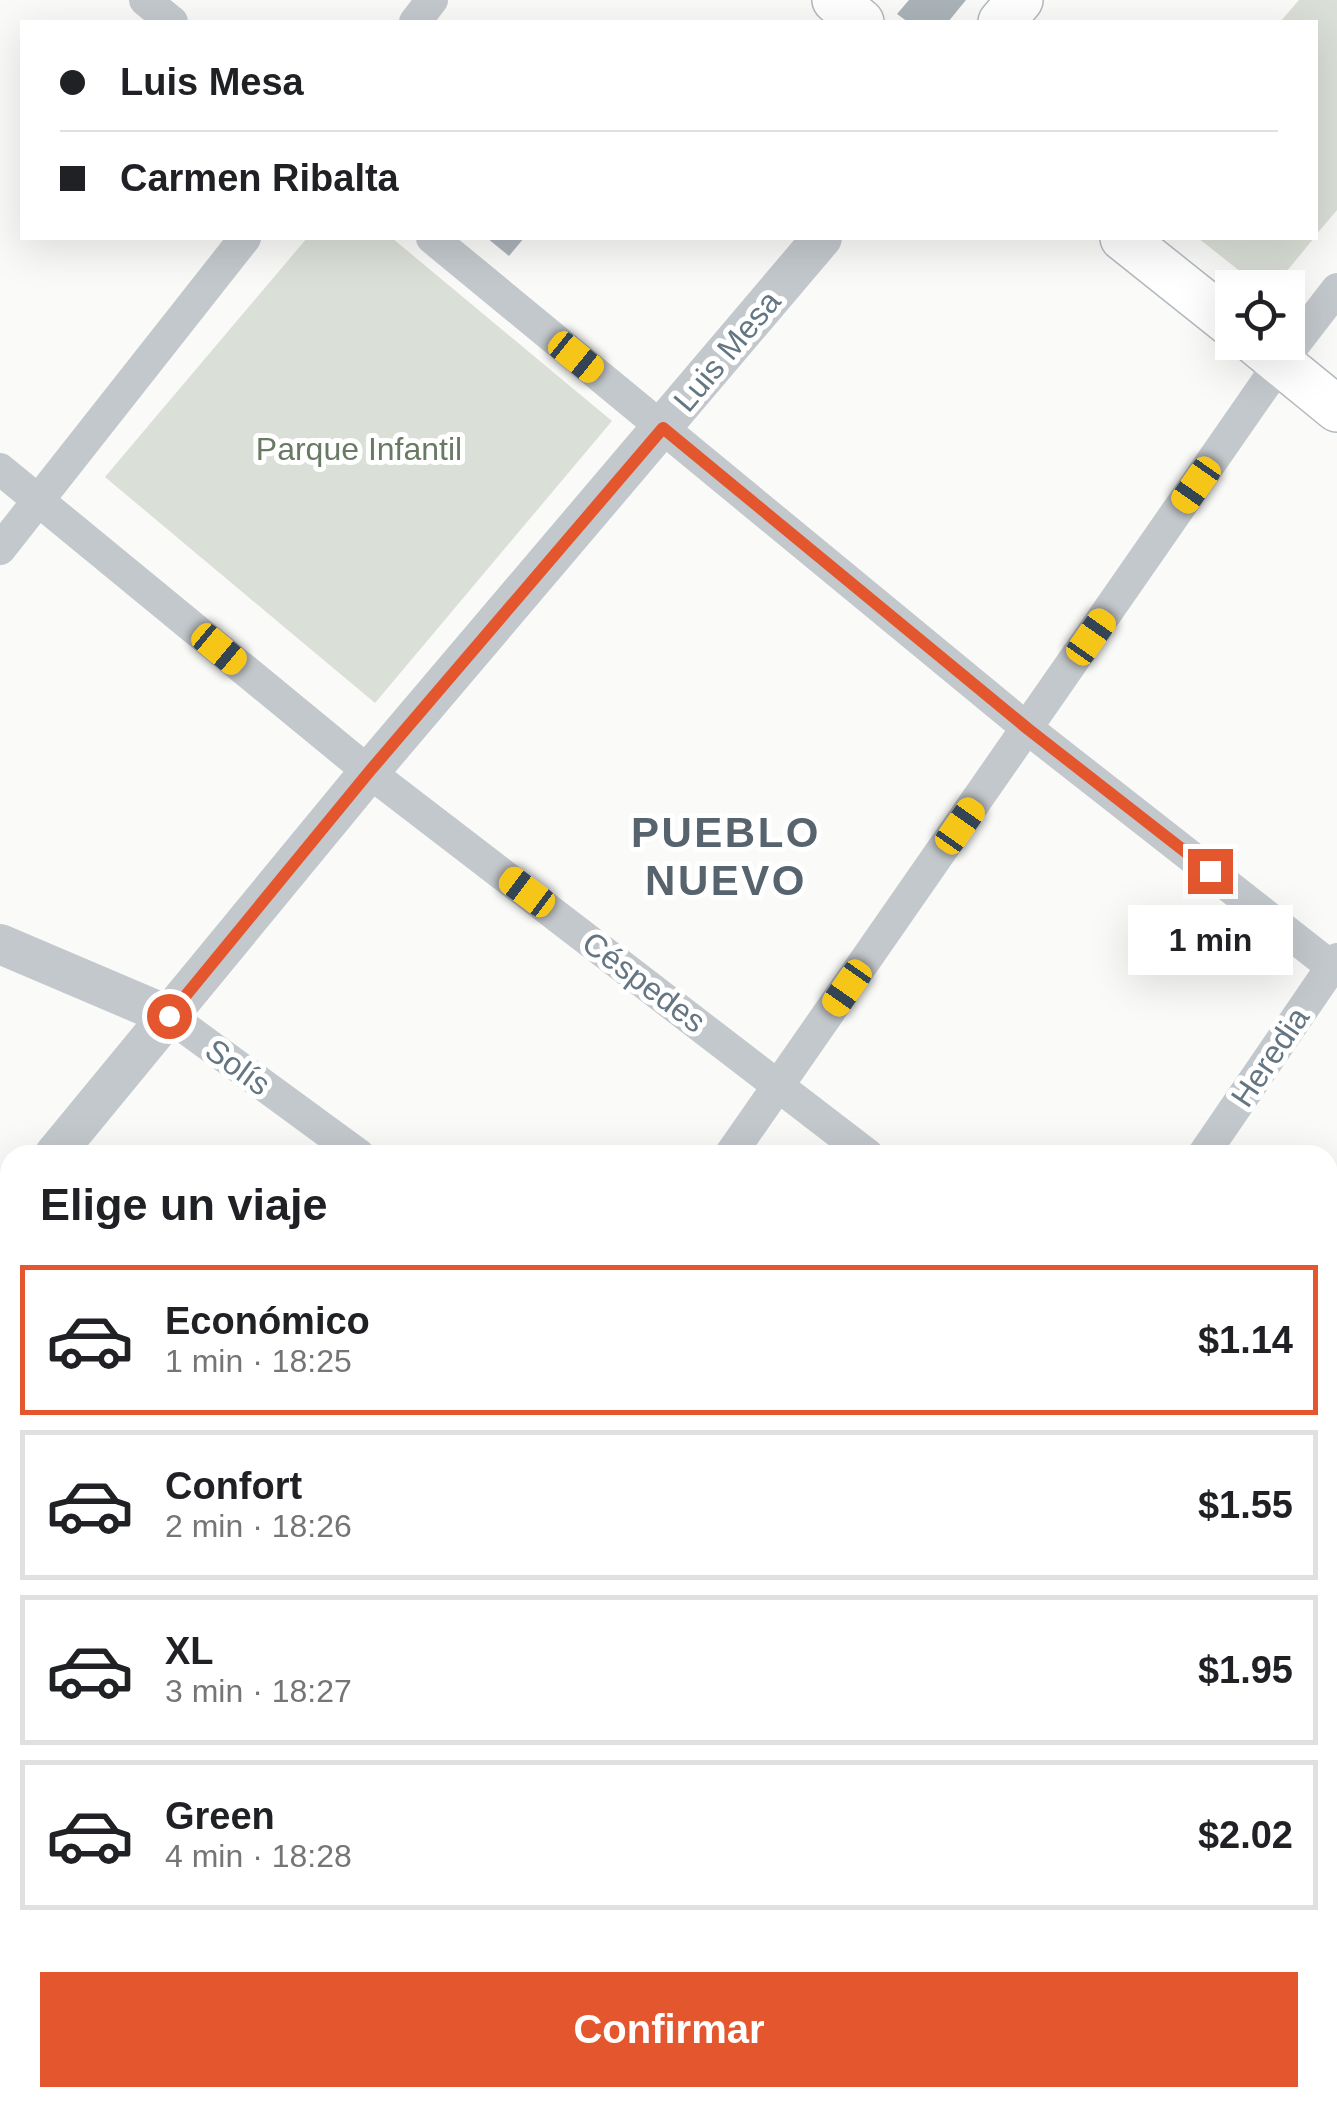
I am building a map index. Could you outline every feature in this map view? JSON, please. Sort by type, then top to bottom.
[{"type":"main road","points":[[835,0],[859,20]]},
{"type":"main road","points":[[1003,20],[1020,0]]},
{"type":"main road","points":[[1126,240],[1215,311]]},
{"type":"main road","points":[[1277,360],[1337,409]]},
{"type":"street","points":[[145,0],[170,20]]},
{"type":"street","points":[[416,20],[432,0]]},
{"type":"street","points":[[0,549],[243,240]]},
{"type":"street","points":[[434,240],[1028,729],[1335,965]]},
{"type":"street","name":"Luis Mesa","points":[[62,1145],[369,772],[820,240]]},
{"type":"street","points":[[1305,317],[1337,288]]},
{"type":"street","points":[[737,1145],[1028,729],[1262,360]]},
{"type":"street","name":"Céspedes","points":[[0,469],[369,772],[855,1145]]},
{"type":"street","name":"Solís","points":[[0,944],[169,1016],[345,1145]]},
{"type":"street","name":"Heredia","points":[[1210,1145],[1335,965]]},
{"type":"green space","points":[[1299,0],[1337,0],[1337,210],[1318,232],[1318,20],[1282,20]]},
{"type":"green space","name":"Parque Infantil","points":[[305,240],[394,240],[612,421],[375,703],[105,477]]},
{"type":"green space","points":[[1201,240],[1312,240],[1288,270],[1238,270]]},
{"type":"building","points":[[909,0],[966,0],[950,20],[905,20],[897,14]]},
{"type":"building","points":[[489,240],[522,240],[509,256]]},
{"type":"district","name":"PUEBLO NUEVO","points":[[726,856]]},
{"type":"route","points":[[169,1016],[369,772],[663,428],[1028,729],[1210,871]]}]
